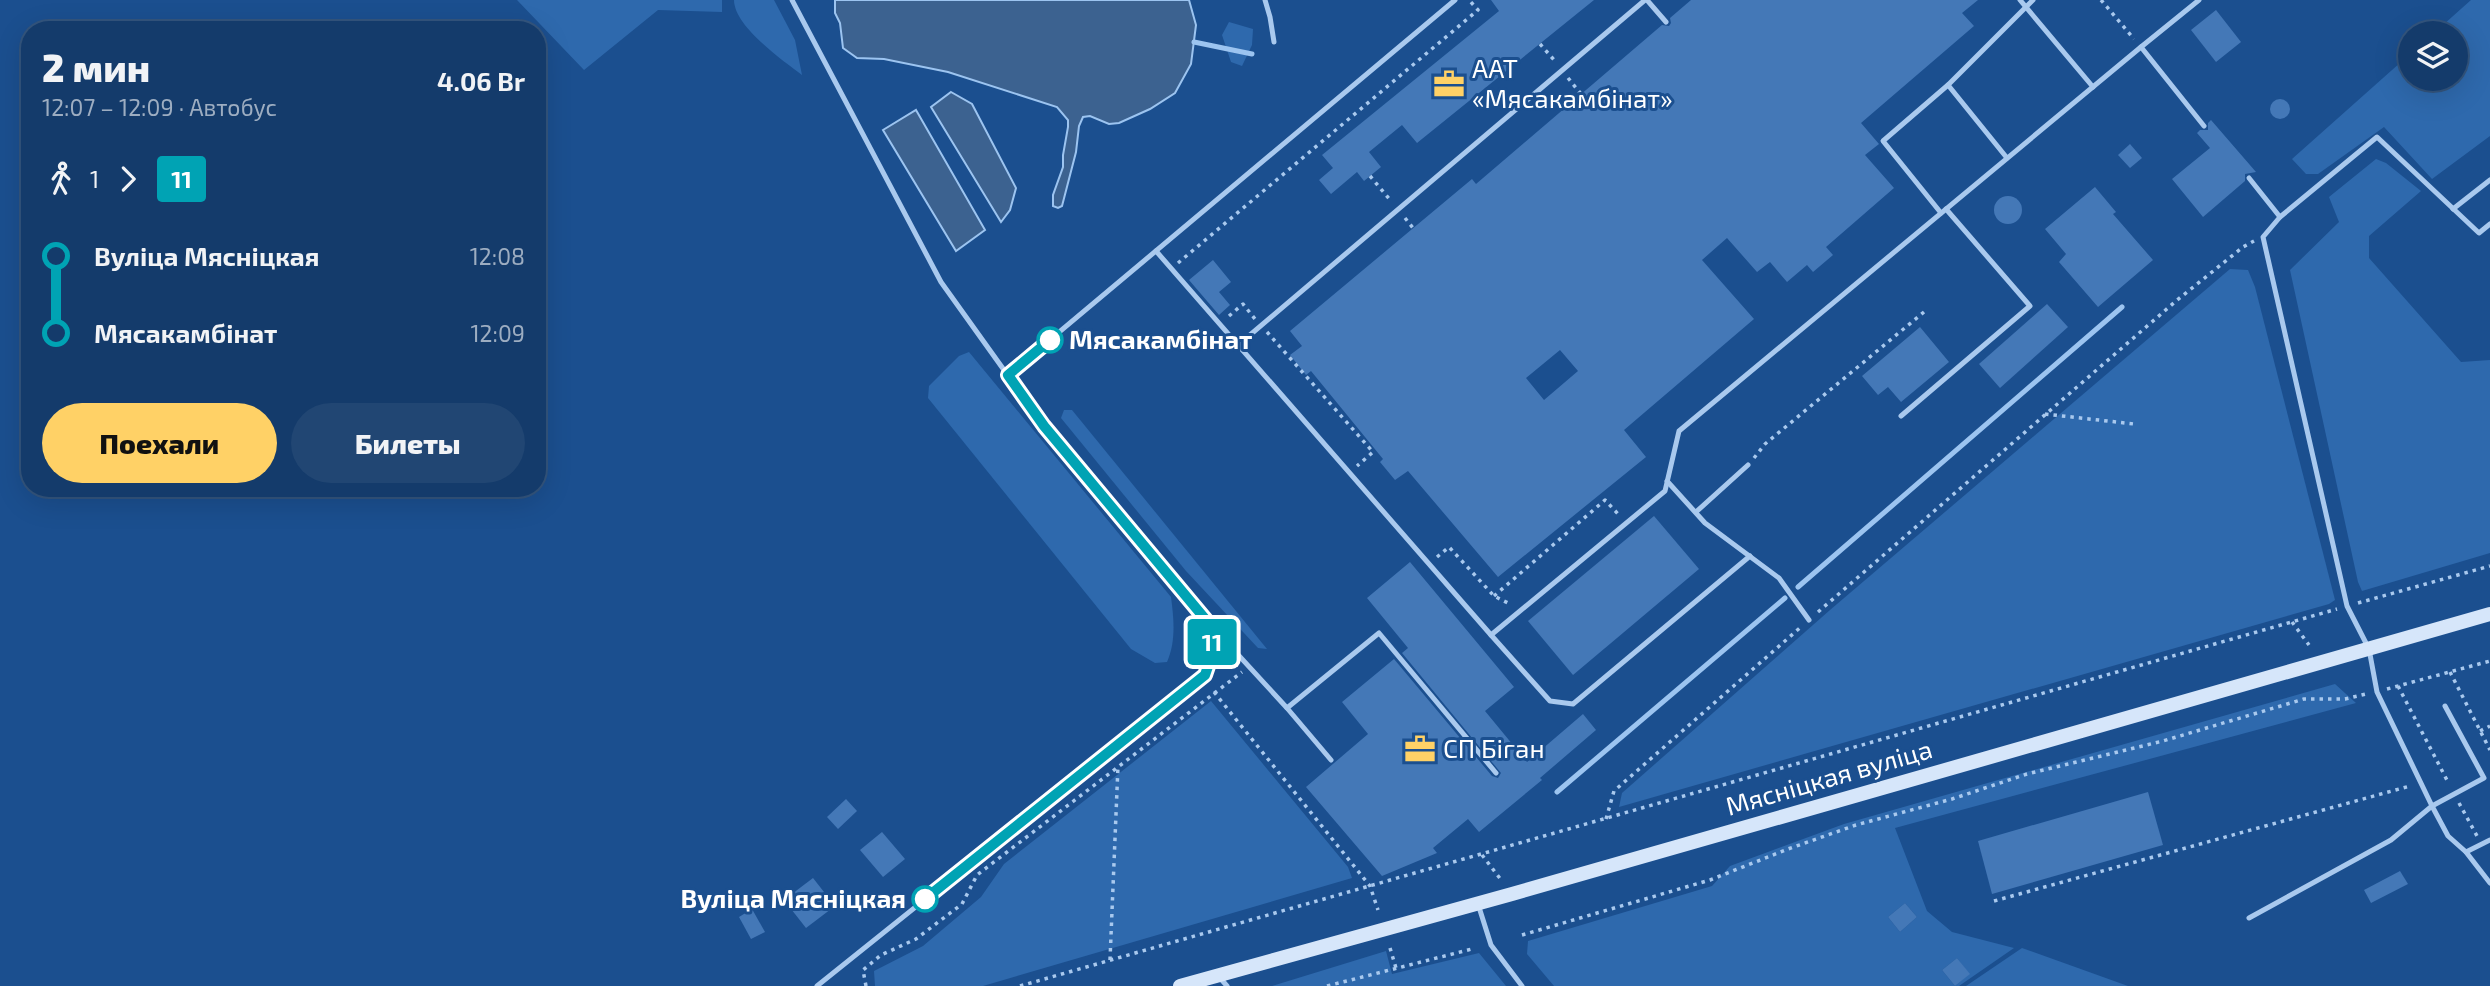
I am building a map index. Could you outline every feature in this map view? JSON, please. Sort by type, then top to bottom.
[{"type":"main road","name":"Мясніцкая вуліца","points":[[1180,986],[1223,981],[1512,894],[2490,614]]},
{"type":"lane","points":[[792,0],[941,282],[1044,426],[1206,620],[1331,760]]},
{"type":"lane","points":[[1265,0],[1274,42]]},
{"type":"lane","points":[[1008,375],[1455,0]]},
{"type":"lane","points":[[1237,346],[1646,0],[1666,22]]},
{"type":"lane","points":[[2020,0],[2093,87]]},
{"type":"lane","points":[[1901,415],[2030,306],[1883,141],[1948,85],[2033,0]]},
{"type":"lane","points":[[1491,635],[1665,491],[1679,431],[2199,0]]},
{"type":"lane","points":[[2141,47],[2204,126]]},
{"type":"lane","points":[[1948,85],[2007,158]]},
{"type":"lane","points":[[2490,223],[2479,233],[2378,137],[2280,217],[2263,237],[2347,606],[2368,649],[2377,692],[2448,836],[2466,852],[2490,883]]},
{"type":"lane","points":[[2249,178],[2280,217]]},
{"type":"lane","points":[[2453,209],[2490,180]]},
{"type":"lane","points":[[1156,251],[1550,701],[1573,704],[1750,556]]},
{"type":"lane","points":[[1696,512],[1748,465]]},
{"type":"lane","points":[[1667,481],[1706,523],[1779,578],[1809,620]]},
{"type":"lane","points":[[817,986],[1205,675],[1214,649],[1206,620]]},
{"type":"lane","points":[[1287,708],[1379,633],[1496,774]]},
{"type":"lane","points":[[2249,918],[2390,840],[2432,806],[2484,778],[2445,706]]},
{"type":"lane","points":[[2466,852],[2490,840]]},
{"type":"lane","points":[[1478,904],[1491,945],[1522,986]]},
{"type":"path","points":[[1171,269],[1478,10],[1469,0]]},
{"type":"path","points":[[2101,0],[2141,47]]},
{"type":"path","points":[[1606,820],[1614,791],[2176,300],[2243,247],[2263,237]]},
{"type":"path","points":[[1219,324],[1242,304],[1373,452],[1349,473]]},
{"type":"path","points":[[1748,465],[1765,444],[1924,312]]},
{"type":"path","points":[[2045,414],[2134,424]]},
{"type":"path","points":[[1494,596],[1605,500],[1626,523]]},
{"type":"path","points":[[1429,564],[1449,547],[1494,596],[1522,610]]},
{"type":"path","points":[[1020,986],[2490,566]]},
{"type":"path","points":[[2292,622],[2309,645]]},
{"type":"path","points":[[1522,935],[1710,880],[1856,825],[1952,799],[2027,774],[2163,741],[2304,699],[2345,699],[2490,661]]},
{"type":"path","points":[[866,986],[863,970],[881,955],[916,939],[962,904],[978,875],[1249,667]]},
{"type":"path","points":[[2450,672],[2490,750]]},
{"type":"path","points":[[2399,686],[2481,845]]},
{"type":"path","points":[[1214,692],[1370,886],[1378,910]]},
{"type":"path","points":[[2480,731],[2490,726]]},
{"type":"path","points":[[1110,960],[1118,766]]},
{"type":"path","points":[[1994,901],[2421,783]]},
{"type":"path","points":[[1482,855],[1512,894]]},
{"type":"path","points":[[1390,948],[1396,968]]},
{"type":"path","points":[[1326,986],[1472,949]]},
{"type":"shaded area","points":[[517,0],[722,0],[722,12],[658,10],[584,70],[546,30],[546,21],[537,21]]},
{"type":"shaded area","points":[[734,0],[774,0],[795,40],[802,75],[750,31],[736,10]]},
{"type":"shaded area","points":[[835,0],[1189,0],[1196,25],[1191,64],[1175,93],[1150,109],[1119,123],[1109,124],[1090,116],[1083,117],[1062,206],[1058,208],[1053,206],[1053,195],[1063,167],[1068,120],[1057,107],[948,72],[884,59],[857,58],[843,48],[840,23],[835,13]]},
{"type":"shaded area","points":[[2471,0],[2490,0],[2490,136],[2432,179],[2384,127],[2318,174],[2306,174],[2292,159],[2398,65],[2398,91],[2468,91],[2468,21],[2447,21]]},
{"type":"shaded area","points":[[1229,22],[1253,29],[1252,45],[1242,66],[1231,62],[1222,35]]},
{"type":"shaded area","points":[[951,92],[972,104],[1016,188],[1010,210],[1001,222],[931,107]]},
{"type":"shaded area","points":[[916,110],[985,230],[956,251],[883,130]]},
{"type":"shaded area","points":[[2376,159],[2386,163],[2421,191],[2369,236],[2369,258],[2461,362],[2490,360],[2490,553],[2362,591],[2290,270],[2339,222],[2329,197]]},
{"type":"shaded area","points":[[2230,269],[2248,270],[2255,287],[2335,600],[2329,604],[1619,807],[1622,793],[1830,610]]},
{"type":"shaded area","points":[[969,352],[1171,597],[1173,638],[1167,662],[1155,663],[1131,649],[928,398],[929,386],[959,356]]},
{"type":"shaded area","points":[[1064,410],[1072,410],[1267,649],[1258,648],[1186,571],[1061,418]]},
{"type":"shaded area","points":[[2335,684],[2356,703],[1895,828],[1927,911],[1952,932],[2014,948],[1959,986],[1955,986],[1554,986],[1527,954],[1528,941],[1712,886],[1730,866],[1844,824]],"holes":[[[1905,903],[1917,917],[1900,932],[1888,917]],[[1957,958],[1969,974],[1955,986],[1942,970]]]},
{"type":"shaded area","points":[[1211,701],[1348,867],[1352,878],[983,986],[875,986],[874,971],[923,946],[981,897],[1004,864]]},
{"type":"shaded area","points":[[2022,948],[2128,986],[1966,986]]},
{"type":"shaded area","points":[[1386,951],[1392,974],[1479,953],[1506,986],[1272,986]]},
{"type":"building","name":"ААТ «Мясакамбінат»","points":[[1491,0],[1594,0],[1417,143],[1402,125],[1369,152],[1381,167],[1364,181],[1357,172],[1331,194],[1319,180],[1333,168],[1322,155],[1499,11]]},
{"type":"building","points":[[1691,0],[1978,0],[1962,13],[1974,26],[1861,123],[1879,144],[1865,155],[1894,188],[1826,247],[1833,255],[1813,272],[1807,265],[1787,282],[1770,262],[1757,272],[1727,238],[1702,260],[1754,319],[1624,430],[1646,457],[1498,577],[1408,471],[1395,480],[1380,462],[1383,459],[1311,371],[1306,375],[1290,355],[1302,346],[1290,331],[1472,179],[1476,184],[1662,25],[1669,26],[1670,18]],"holes":[[[1560,350],[1578,371],[1544,400],[1526,378]]]},
{"type":"building","points":[[2216,10],[2241,42],[2216,62],[2191,30]]},
{"type":"building","points":[[2280,99],[2287,102],[2290,109],[2287,116],[2280,119],[2273,116],[2270,109],[2273,102]]},
{"type":"building","points":[[2211,120],[2256,172],[2245,174],[2245,181],[2203,217],[2172,179],[2210,148],[2197,133],[2200,130],[2208,130]]},
{"type":"building","points":[[2130,144],[2142,158],[2130,168],[2118,155]]},
{"type":"building","points":[[2095,187],[2116,212],[2113,214],[2153,260],[2098,307],[2059,262],[2066,254],[2045,229]]},
{"type":"building","points":[[2008,196],[2018,200],[2022,210],[2018,220],[2008,224],[1998,220],[1994,210],[1998,200]]},
{"type":"building","points":[[1213,260],[1231,282],[1219,292],[1230,305],[1219,315],[1189,280]]},
{"type":"building","points":[[2047,304],[2068,327],[2000,388],[1979,364]]},
{"type":"building","points":[[1920,327],[1949,362],[1901,402],[1888,387],[1878,395],[1862,376]]},
{"type":"building","points":[[1654,516],[1699,569],[1573,675],[1528,621]]},
{"type":"building","points":[[1410,562],[1514,687],[1485,711],[1527,762],[1583,714],[1596,730],[1540,778],[1542,780],[1479,832],[1468,819],[1433,848],[1437,853],[1382,876],[1306,787],[1368,734],[1342,702],[1394,659],[1492,776],[1498,778],[1501,773],[1402,653],[1408,648],[1367,598]]},
{"type":"building","points":[[2148,792],[2163,845],[1992,894],[1978,841]]},
{"type":"building","points":[[846,799],[857,811],[838,829],[827,817]]},
{"type":"building","points":[[882,832],[905,859],[883,877],[860,850]]},
{"type":"building","points":[[2400,871],[2408,884],[2371,903],[2364,890]]},
{"type":"building","points":[[813,878],[835,906],[806,928],[784,900]]},
{"type":"building","points":[[1905,903],[1917,917],[1900,932],[1888,917]]},
{"type":"building","points":[[752,909],[765,932],[751,939],[739,917]]},
{"type":"building","points":[[1957,958],[1970,974],[1955,986],[1942,970]]},
{"type":"waterway","points":[[1194,42],[1252,54]]},
{"type":"waterway","points":[[1798,587],[2122,307]]},
{"type":"waterway","points":[[1557,792],[1785,598]]},
{"type":"bus line","name":"11","points":[[925,899],[1205,675],[1214,649],[1206,620],[1044,426],[1008,375],[1050,340]]},
{"type":"place","name":"ААТ «Мясакамбінат»","points":[[1449,84]]},
{"type":"place","name":"Мясакамбінат","points":[[1050,340]]},
{"type":"place","name":"СП Біган","points":[[1420,749]]},
{"type":"place","name":"Вуліца Мясніцкая","points":[[925,899]]}]
